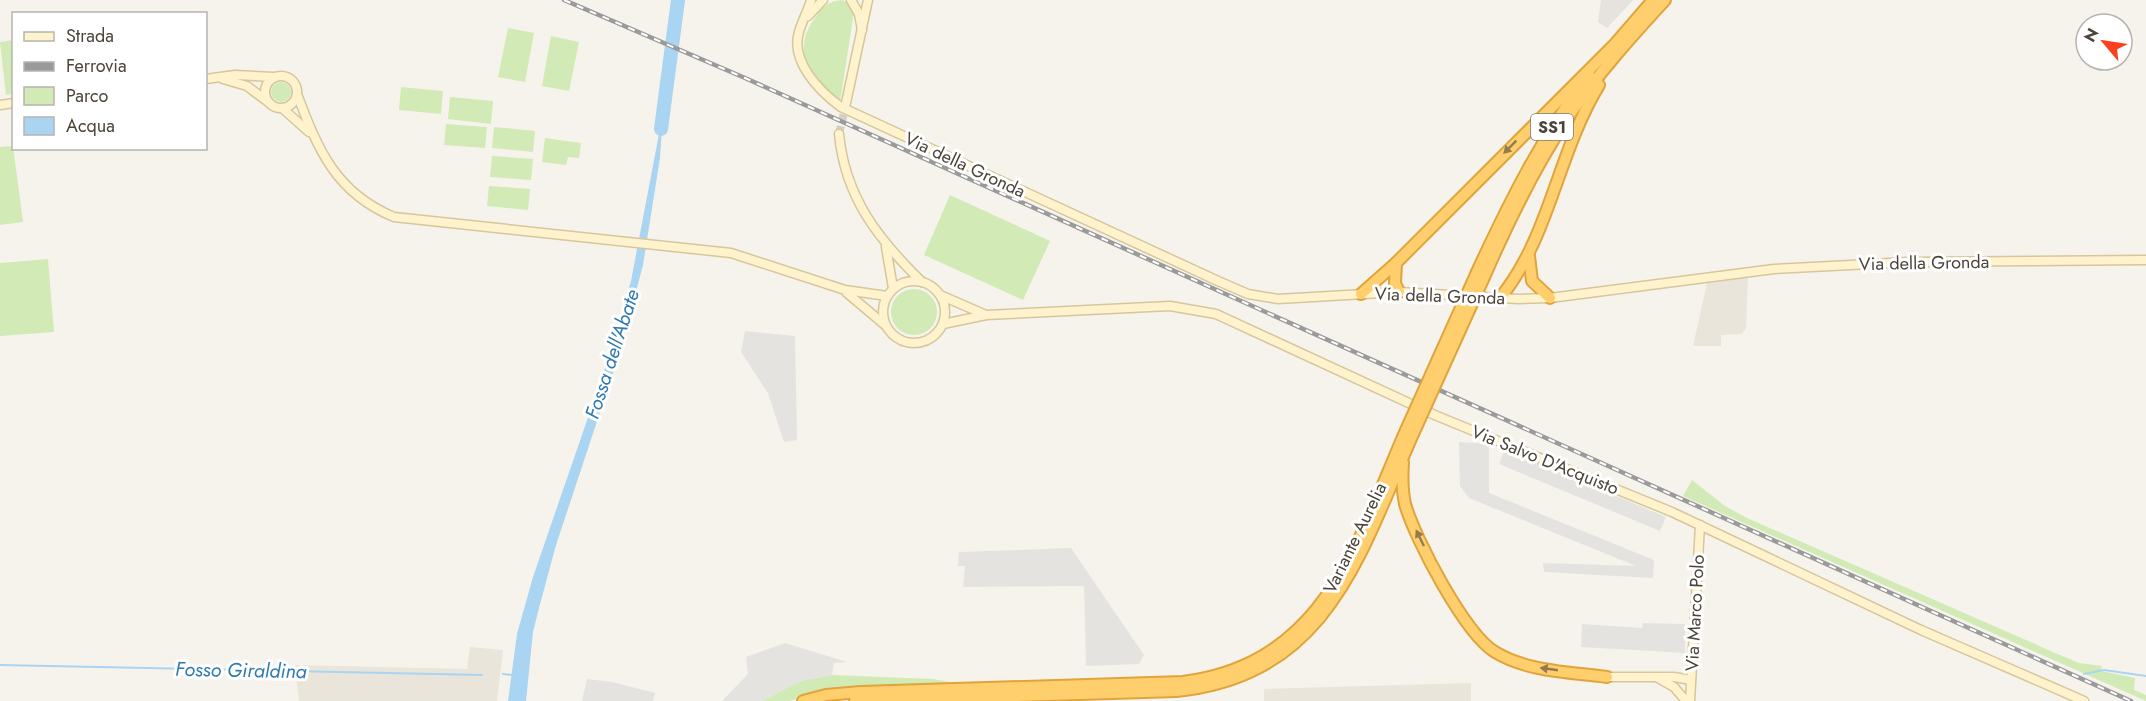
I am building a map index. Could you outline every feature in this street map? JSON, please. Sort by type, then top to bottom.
[{"type":"highway","name":"Variante Aurelia","points":[[803,701],[860,692],[1166,683],[1199,680],[1227,673],[1265,655],[1305,624],[1334,588],[1365,532],[1481,274],[1521,178],[1575,94],[1653,0]]},
{"type":"highway","name":"Variante Aurelia","points":[[1481,274],[1544,156],[1576,106],[1665,0]]},
{"type":"highway","points":[[1500,298],[1529,255],[1572,136],[1597,88],[1625,45]]},
{"type":"highway","points":[[1361,294],[1396,263],[1612,48]]},
{"type":"highway","points":[[1529,255],[1532,281],[1550,298]]},
{"type":"highway","points":[[1396,263],[1394,279],[1399,291]]},
{"type":"highway","name":"Variante Aurelia","points":[[1379,502],[1404,457],[1410,432]]},
{"type":"highway","points":[[1404,457],[1403,495],[1411,520],[1460,612],[1480,640],[1495,652],[1525,665],[1607,677]]},
{"type":"highway","name":"Variante Aurelia","points":[[855,701],[1176,691],[1206,687],[1234,679],[1278,656],[1317,622],[1348,580],[1365,532]]},
{"type":"street","name":"Via della Gronda","points":[[811,0],[797,41],[801,61],[831,100],[853,114],[1248,294],[1278,299],[1399,291],[1500,298],[1550,298],[1774,269],[1908,262],[2146,260]]},
{"type":"street","points":[[803,21],[823,0]]},
{"type":"street","points":[[851,0],[859,14],[862,30]]},
{"type":"street","points":[[846,103],[868,0]]},
{"type":"street","points":[[207,79],[235,75],[273,77],[282,75],[290,78],[296,85],[312,135],[331,168],[357,198],[394,217],[682,247],[746,257],[845,290],[890,292],[902,283],[922,282]]},
{"type":"street","points":[[267,101],[264,90],[273,77]]},
{"type":"street","points":[[216,78],[247,86],[267,101],[282,108],[312,135]]},
{"type":"street","points":[[282,108],[292,104],[297,94]]},
{"type":"street","points":[[839,134],[847,179],[886,247],[922,282],[940,294],[945,309],[943,324],[932,337],[914,343],[898,339],[886,325],[845,290]]},
{"type":"street","points":[[886,247],[890,292],[883,315],[886,325]]},
{"type":"street","name":"Via Salvo D'Acquisto","points":[[940,294],[986,315]]},
{"type":"street","name":"Via Salvo D'Acquisto","points":[[943,324],[986,315],[1170,306],[1216,314],[1437,416],[1700,525],[1921,630],[2085,701]]},
{"type":"street","name":"Via Marco Polo","points":[[1688,701],[1691,684],[1700,525]]},
{"type":"street","points":[[1671,681],[1684,669],[1692,655]]},
{"type":"street","points":[[1607,677],[1657,678],[1691,684]]},
{"type":"street","points":[[1671,681],[1688,701]]},
{"type":"shaded area","points":[[1601,0],[1633,0],[1607,28],[1598,22]]},
{"type":"shaded area","points":[[1748,277],[1746,328],[1742,334],[1721,335],[1721,346],[1693,346],[1707,283]]},
{"type":"shaded area","points":[[745,331],[795,336],[797,440],[784,442],[768,393],[741,352]]},
{"type":"shaded area","points":[[1459,442],[1489,444],[1489,493],[1654,560],[1653,578],[1544,572],[1543,563],[1636,566],[1469,498],[1460,486]]},
{"type":"shaded area","points":[[1505,449],[1666,517],[1660,531],[1499,464]]},
{"type":"shaded area","points":[[1071,548],[1144,655],[1139,664],[1086,666],[1084,586],[963,587],[965,566],[958,566],[959,552]]},
{"type":"shaded area","points":[[1643,623],[1685,624],[1685,653],[1581,647],[1582,624],[1642,628]]},
{"type":"shaded area","points":[[785,643],[847,662],[834,663],[832,675],[800,681],[762,701],[722,701],[748,674],[746,657]]},
{"type":"shaded area","points":[[470,647],[503,650],[497,701],[299,701],[295,665],[467,669]]},
{"type":"shaded area","points":[[587,679],[612,682],[655,693],[653,701],[582,701]]},
{"type":"shaded area","points":[[1471,683],[1471,701],[1264,701],[1264,689]]},
{"type":"green space","points":[[841,0],[848,2],[854,12],[840,102],[815,78],[806,61],[804,45],[809,27],[820,11],[829,3]]},
{"type":"green space","points":[[508,28],[534,33],[525,82],[498,77]]},
{"type":"green space","points":[[551,36],[579,42],[569,91],[542,86]]},
{"type":"green space","points":[[12,40],[12,94],[6,95],[0,42]]},
{"type":"green space","points":[[281,82],[288,85],[291,92],[288,99],[281,102],[274,99],[271,92],[274,85]]},
{"type":"green space","points":[[401,87],[443,91],[441,114],[399,110]]},
{"type":"green space","points":[[450,97],[493,101],[491,124],[448,119]]},
{"type":"green space","points":[[446,124],[487,127],[485,148],[444,145]]},
{"type":"green space","points":[[494,127],[535,131],[533,152],[492,148]]},
{"type":"green space","points":[[545,138],[581,143],[579,158],[568,157],[566,165],[542,162]]},
{"type":"green space","points":[[12,146],[14,150],[23,222],[0,225],[0,147]]},
{"type":"green space","points":[[492,156],[533,159],[531,180],[490,177]]},
{"type":"green space","points":[[489,186],[530,189],[528,210],[487,206]]},
{"type":"green space","points":[[950,195],[1050,241],[1023,300],[924,255]]},
{"type":"green space","points":[[48,259],[54,332],[0,336],[0,263]]},
{"type":"green space","points":[[914,289],[930,296],[937,312],[930,328],[914,335],[898,328],[891,312],[898,296]]},
{"type":"green space","points":[[1692,480],[1725,506],[1747,518],[2079,663],[2102,666],[2101,671],[2135,678],[2134,690],[2146,695],[2146,701],[1683,496]]},
{"type":"green space","points":[[832,675],[933,679],[955,683],[813,694],[790,701],[762,701],[800,681]]},
{"type":"water","points":[[663,113],[660,158],[643,265],[619,355],[556,545],[539,608],[533,632],[526,701],[508,701],[517,634],[533,577],[613,345],[631,281]]},
{"type":"waterway","name":"Fossa dell'Abate","points":[[661,129],[678,0]]},
{"type":"waterway","name":"Fosso Giraldina","points":[[0,665],[482,675]]},
{"type":"waterway","points":[[2084,674],[2104,670],[2146,676]]},
{"type":"waterway","name":"Fosso Giraldina","points":[[503,674],[512,675]]},
{"type":"tunnel","points":[[839,134],[846,104]]},
{"type":"railway","points":[[564,0],[745,78],[2131,701]]}]
